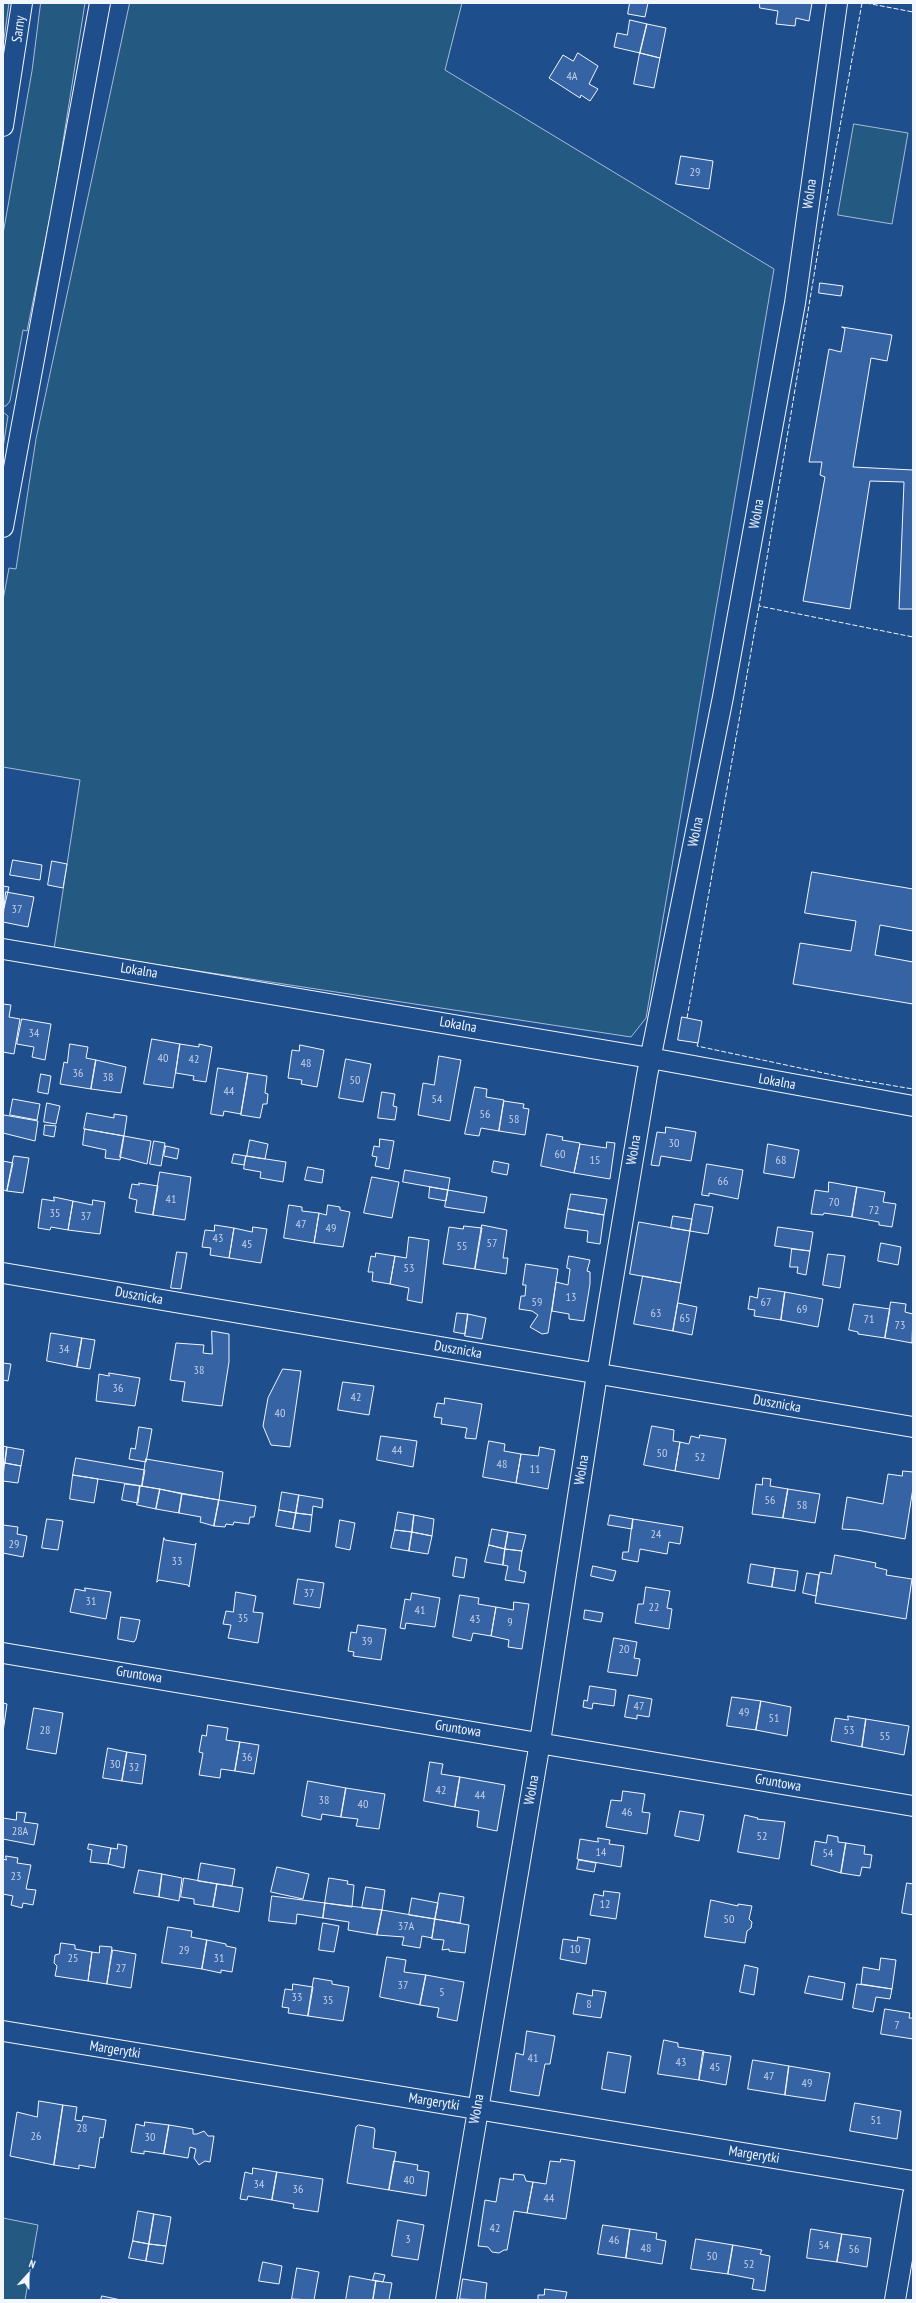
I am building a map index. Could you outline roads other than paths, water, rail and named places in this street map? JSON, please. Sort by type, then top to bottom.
[{"type":"street","name":"Sarny","points":[[3,126],[22,3]]},
{"type":"street","points":[[3,527],[100,3]]},
{"type":"street","name":"Wolna","points":[[446,2300],[477,2108],[540,1742],[597,1374],[650,1058],[724,697],[794,303],[837,3]]},
{"type":"street","name":"Lokalna","points":[[3,949],[650,1058],[913,1106]]},
{"type":"street","name":"Dusznicka","points":[[3,1273],[913,1427]]},
{"type":"street","name":"Gruntowa","points":[[3,1652],[913,1806]]},
{"type":"street","name":"Margerytki","points":[[3,2032],[477,2108],[913,2181]]},
{"type":"street","points":[[896,2300],[913,2195]]}]
